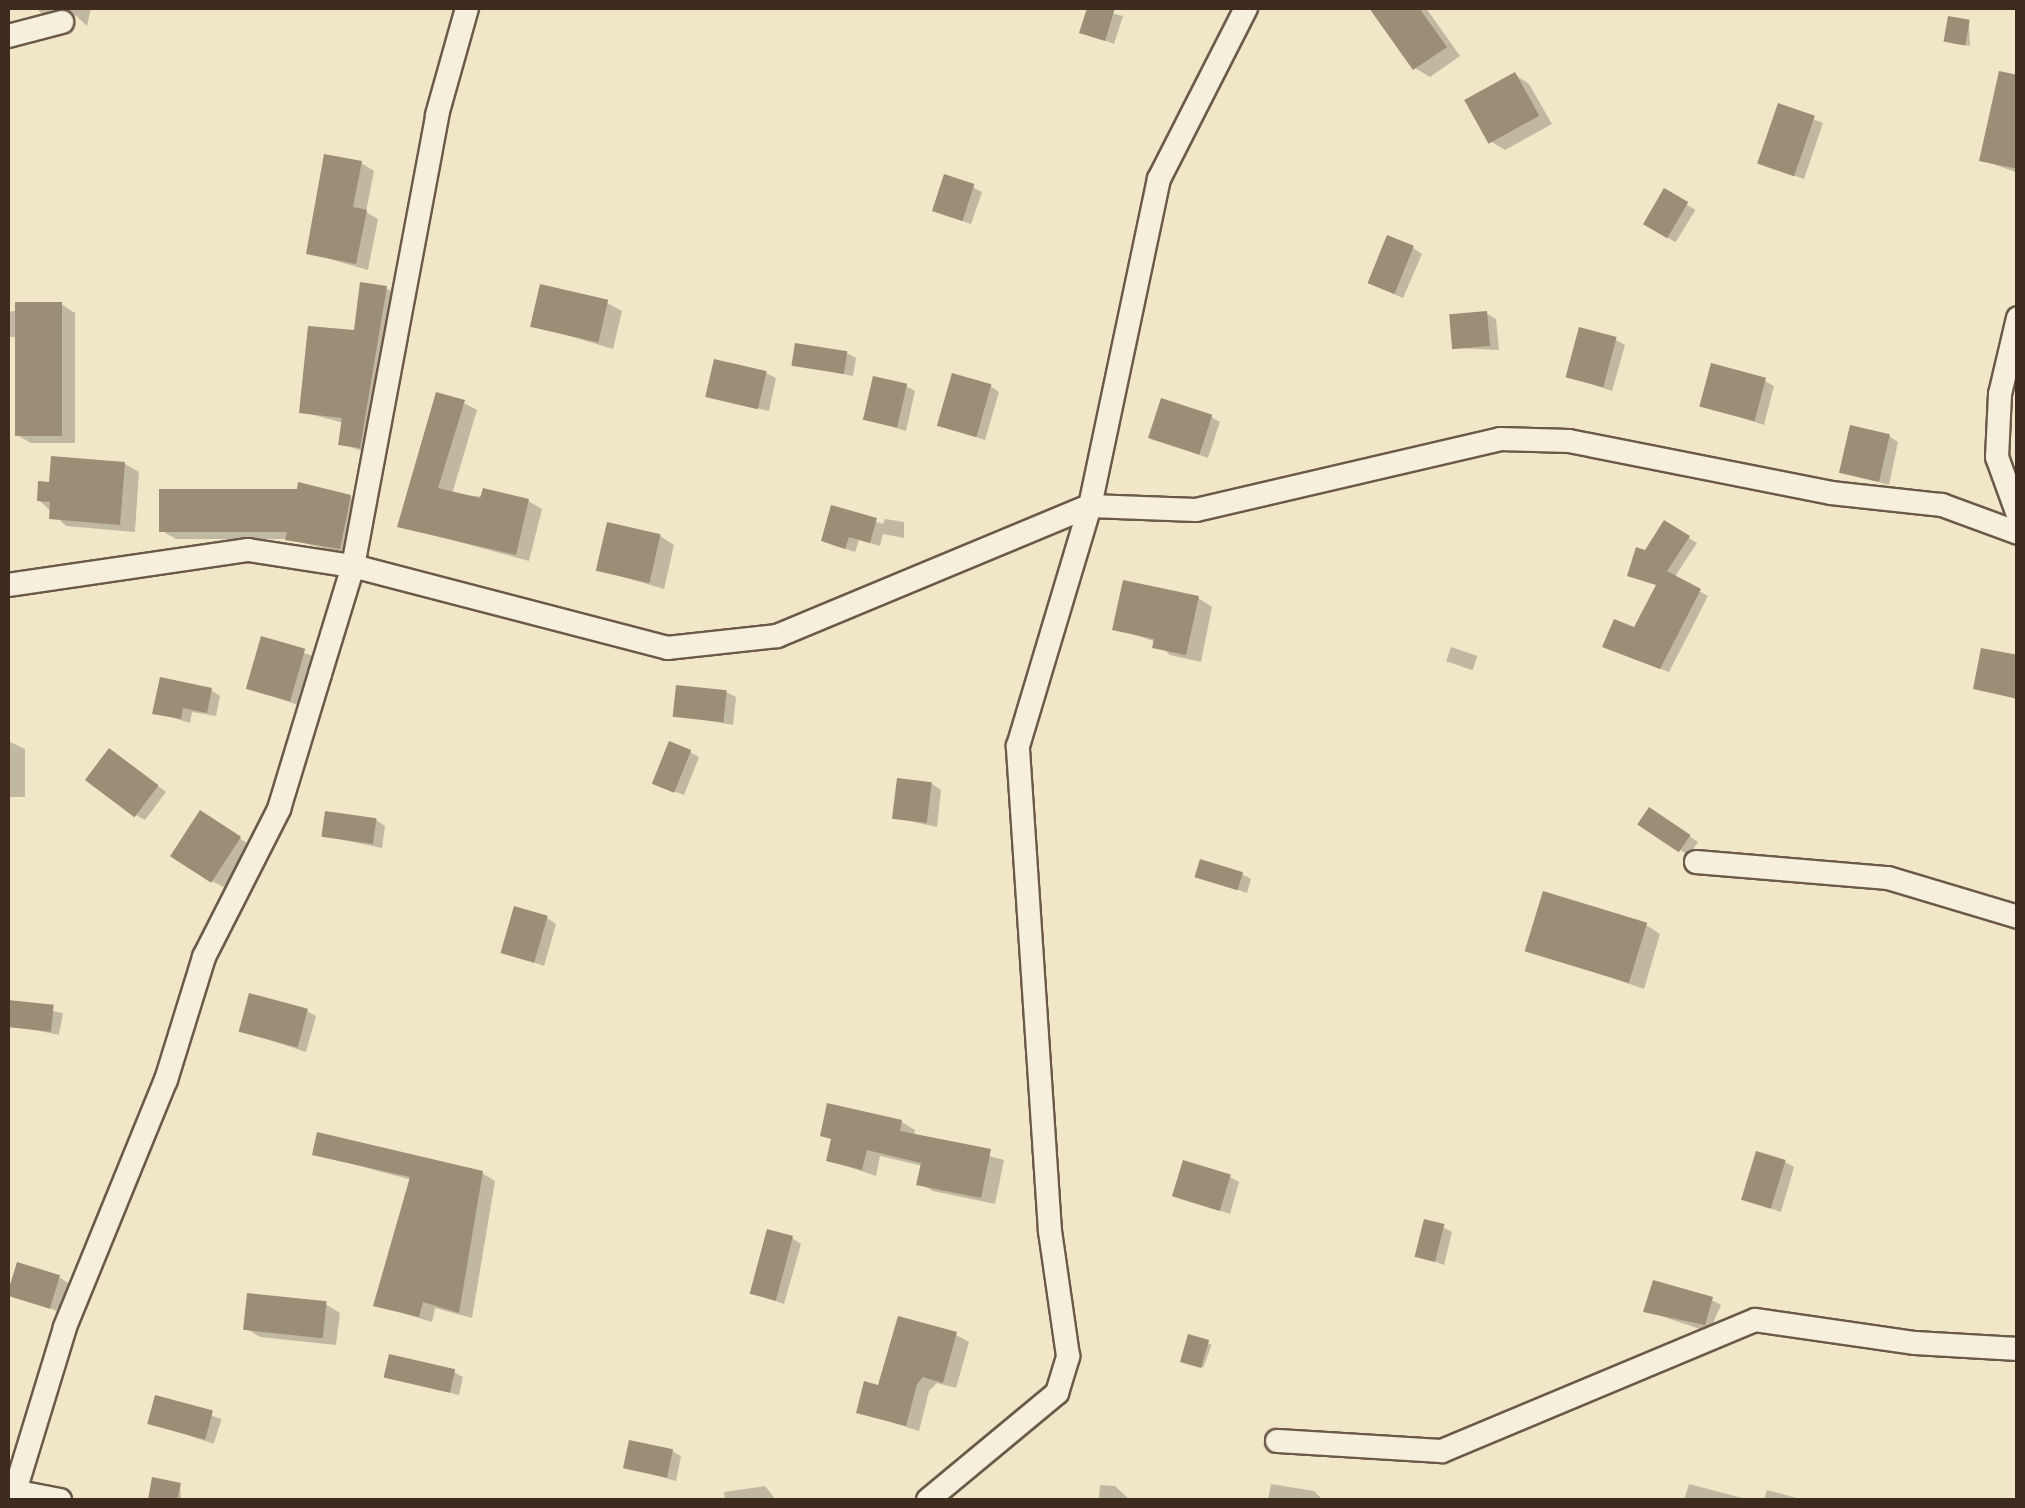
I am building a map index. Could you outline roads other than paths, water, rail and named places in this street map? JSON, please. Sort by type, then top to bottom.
[{"type":"street","points":[[60,1500],[12,1490],[65,1327],[166,1080],[204,956],[279,809],[353,566],[437,115],[467,8]]},
{"type":"street","points":[[928,1500],[1057,1393],[1068,1356],[1048,1213],[1018,746],[1090,506],[1159,179],[1246,8]]},
{"type":"street","points":[[8,36],[62,22]]},
{"type":"street","points":[[2018,318],[2000,394],[1998,457],[2018,515]]},
{"type":"street","points":[[8,585],[213,552],[353,566],[667,648],[777,636],[1090,506],[1196,510],[1272,496],[1425,451],[1500,439],[1569,441],[1831,493],[1942,505],[2018,533]]},
{"type":"street","points":[[1696,862],[1888,878],[2018,917]]},
{"type":"street","points":[[1278,1441],[1442,1451],[1755,1320],[1915,1343],[2018,1349]]}]
